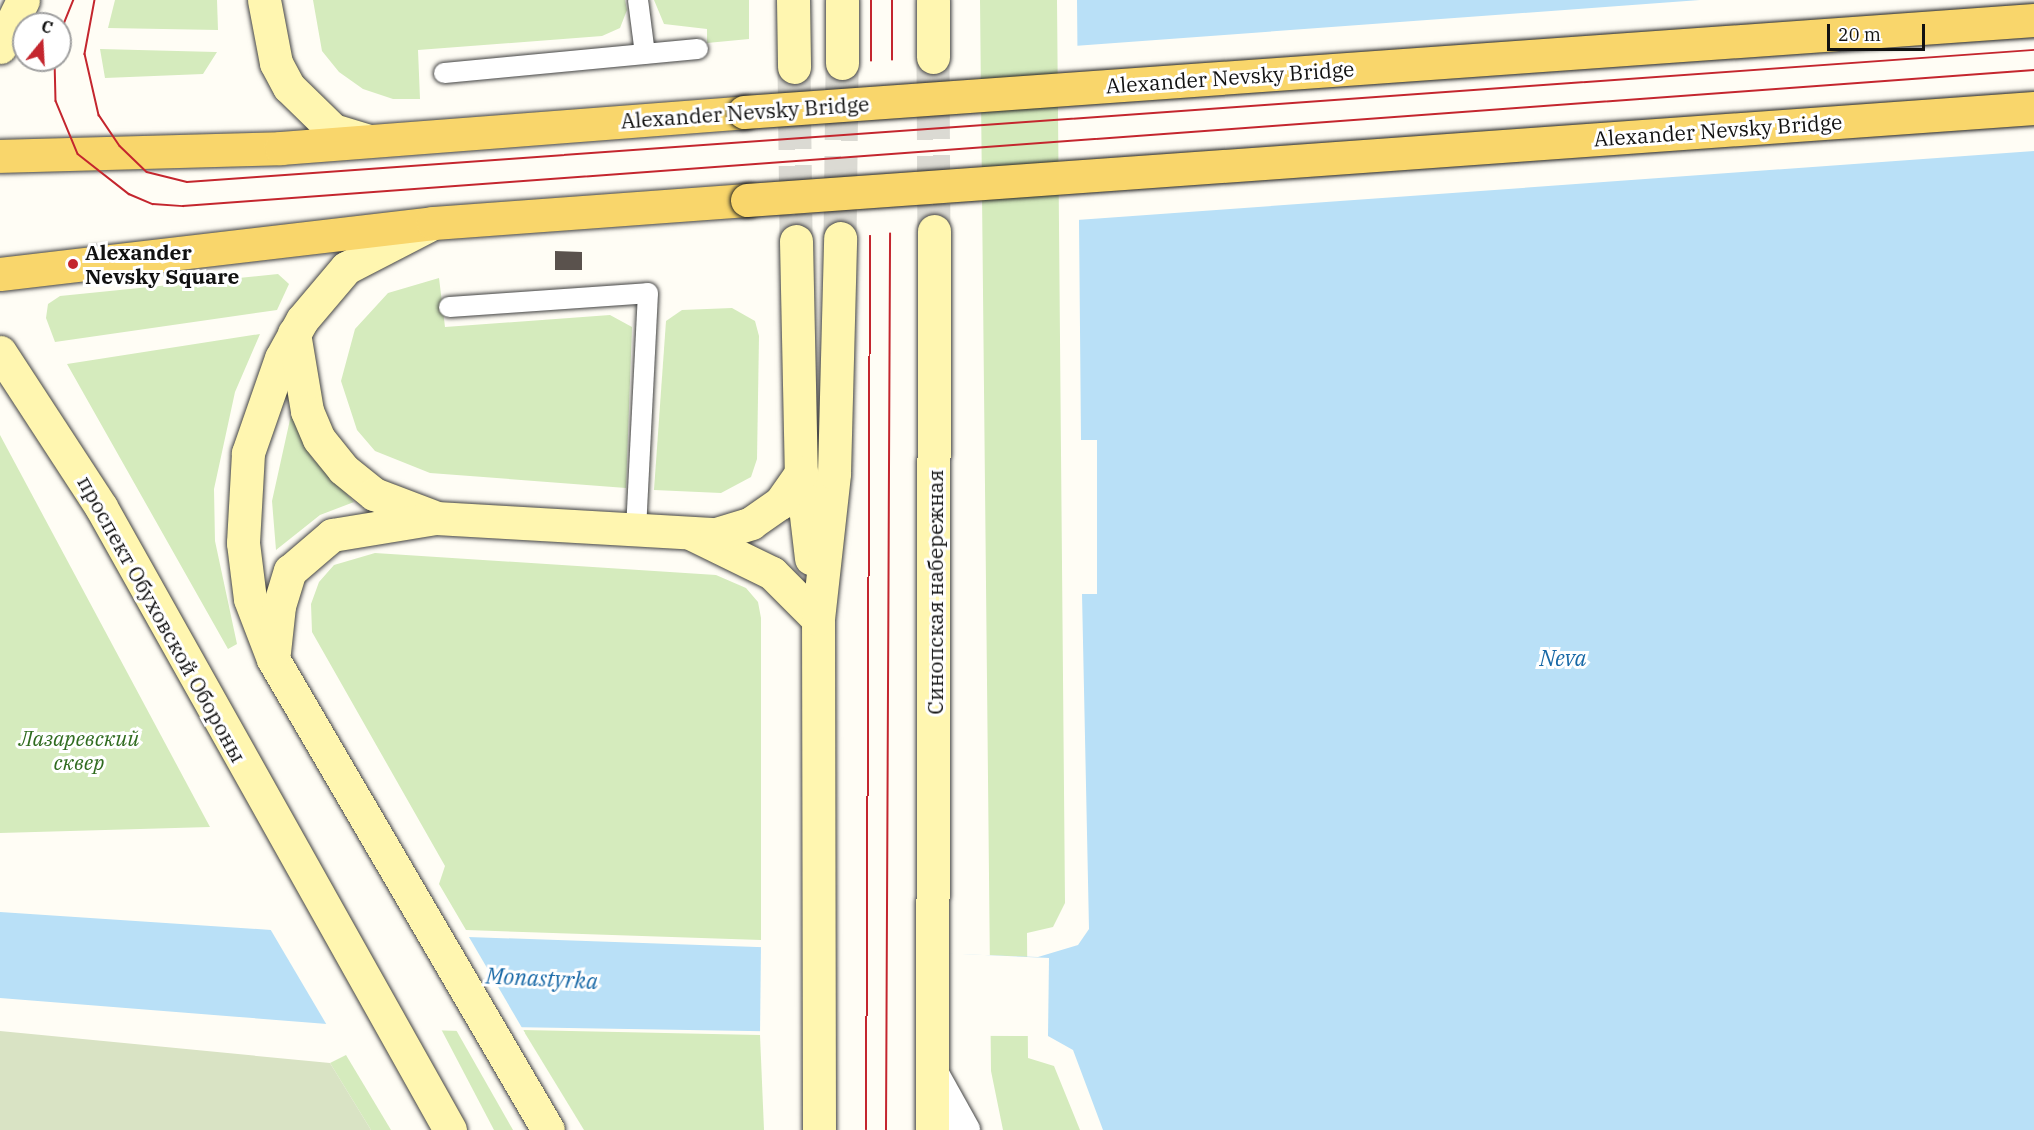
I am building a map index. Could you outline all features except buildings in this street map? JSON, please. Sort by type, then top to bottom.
[{"type":"main road","points":[[0,47],[23,0]]},
{"type":"main road","points":[[264,0],[273,51],[289,87],[333,130],[368,141]]},
{"type":"main road","points":[[793,0],[794,67]]},
{"type":"main road","points":[[842,0],[842,63]]},
{"type":"main road","points":[[933,0],[933,57]]},
{"type":"main road","name":"Alexander Nevsky Bridge","points":[[368,141],[2034,20]]},
{"type":"main road","name":"Alexander Nevsky Bridge","points":[[433,223],[2034,108]]},
{"type":"main road","points":[[0,156],[368,141]]},
{"type":"main road","points":[[0,274],[433,223]]},
{"type":"main road","points":[[433,223],[346,268],[294,333],[263,403],[248,453],[243,496],[250,599],[273,659],[408,896],[548,1130]]},
{"type":"main road","name":"Синопская набережная","points":[[933,1076],[934,231]]},
{"type":"main road","points":[[819,1130],[818,619],[834,473],[840,238]]},
{"type":"main road","points":[[796,241],[801,473],[818,619]]},
{"type":"main road","points":[[294,333],[307,411],[325,447],[374,494],[436,518]]},
{"type":"main road","name":"проспект Обуховской Обороны","points":[[0,352],[101,507],[450,1130]]},
{"type":"main road","points":[[273,659],[283,587],[308,550],[346,530],[436,518],[716,534],[751,524],[780,503],[801,473]]},
{"type":"main road","points":[[687,532],[772,573],[818,619]]},
{"type":"main road","points":[[932,1130],[933,1076]]},
{"type":"street","points":[[933,1076],[963,1130]]},
{"type":"lane","points":[[638,0],[645,54]]},
{"type":"lane","points":[[444,73],[698,49]]},
{"type":"lane","points":[[449,307],[648,293],[636,530]]},
{"type":"green space","points":[[115,0],[217,0],[218,30],[108,28]]},
{"type":"green space","points":[[313,0],[625,0],[627,10],[620,28],[602,36],[418,50],[420,99],[393,99],[363,89],[339,72],[322,51]]},
{"type":"green space","points":[[654,0],[749,0],[749,39],[707,43],[707,29],[664,24]]},
{"type":"green space","points":[[980,0],[1057,0],[1065,903],[1053,927],[1027,933],[1028,1058],[1054,1066],[1080,1130],[1003,1130],[991,1071]]},
{"type":"green space","points":[[100,49],[217,52],[203,74],[105,78]]},
{"type":"green space","points":[[278,274],[289,284],[277,310],[55,342],[46,318],[48,304],[60,296]]},
{"type":"green space","points":[[439,278],[445,327],[610,315],[632,327],[626,488],[430,473],[375,451],[357,430],[341,381],[355,329],[388,293]]},
{"type":"green space","points":[[732,308],[755,321],[759,336],[757,459],[751,477],[721,493],[654,490],[666,321],[682,310]]},
{"type":"green space","points":[[260,334],[235,392],[214,489],[215,541],[237,644],[228,649],[67,364]]},
{"type":"green space","points":[[291,415],[312,458],[354,502],[320,515],[276,550],[272,501]]},
{"type":"green space","name":"Лазаревский сквер","points":[[0,435],[210,827],[0,833]]},
{"type":"green space","points":[[375,553],[716,575],[746,588],[758,602],[761,618],[761,940],[466,930],[439,884],[445,866],[312,632],[311,604],[319,582],[334,565]]},
{"type":"green space","points":[[439,1000],[513,1130],[494,1130],[429,1006]]},
{"type":"green space","points":[[523,1030],[760,1035],[764,1130],[584,1130]]},
{"type":"green space","points":[[0,1031],[330,1063],[371,1130],[0,1130]]},
{"type":"green space","points":[[346,1055],[391,1130],[371,1130],[330,1063]]},
{"type":"water","name":"Neva","points":[[1077,0],[2034,0],[2034,1130],[1103,1130],[1073,1050],[1048,1036],[327,1024],[0,998],[0,912],[271,930],[1038,957],[1078,945],[1089,929],[1082,594],[1097,594],[1097,440],[1081,440]]},
{"type":"pier","points":[[1700,0],[2034,0],[2034,151],[1077,220],[1074,46]]},
{"type":"pier","points":[[1081,440],[1097,440],[1097,594],[1082,594],[1094,591],[1094,443]]},
{"type":"pier","points":[[269,927],[466,932],[525,1033],[328,1027]]},
{"type":"pier","points":[[761,945],[1049,958],[1048,1036],[760,1035]]},
{"type":"tunnel","points":[[933,57],[934,231]]},
{"type":"tunnel","points":[[840,238],[842,63]]},
{"type":"tunnel","points":[[794,67],[796,241]]},
{"type":"tram line","points":[[68,12],[73,0]]},
{"type":"tram line","points":[[95,0],[85,54],[99,115],[120,146],[147,172],[187,182],[2034,50]]},
{"type":"tram line","points":[[871,0],[871,61]]},
{"type":"tram line","points":[[892,0],[892,60]]},
{"type":"tram line","points":[[55,72],[56,101],[78,154],[129,194],[153,204],[183,206],[2034,70]]},
{"type":"tram line","points":[[886,1130],[890,234]]},
{"type":"tram line","points":[[866,1130],[870,236]]},
{"type":"place","name":"Alexander Nevsky Square","points":[[73,264]]},
{"type":"water label","name":"Monastyrka","points":[[542,978]]}]
